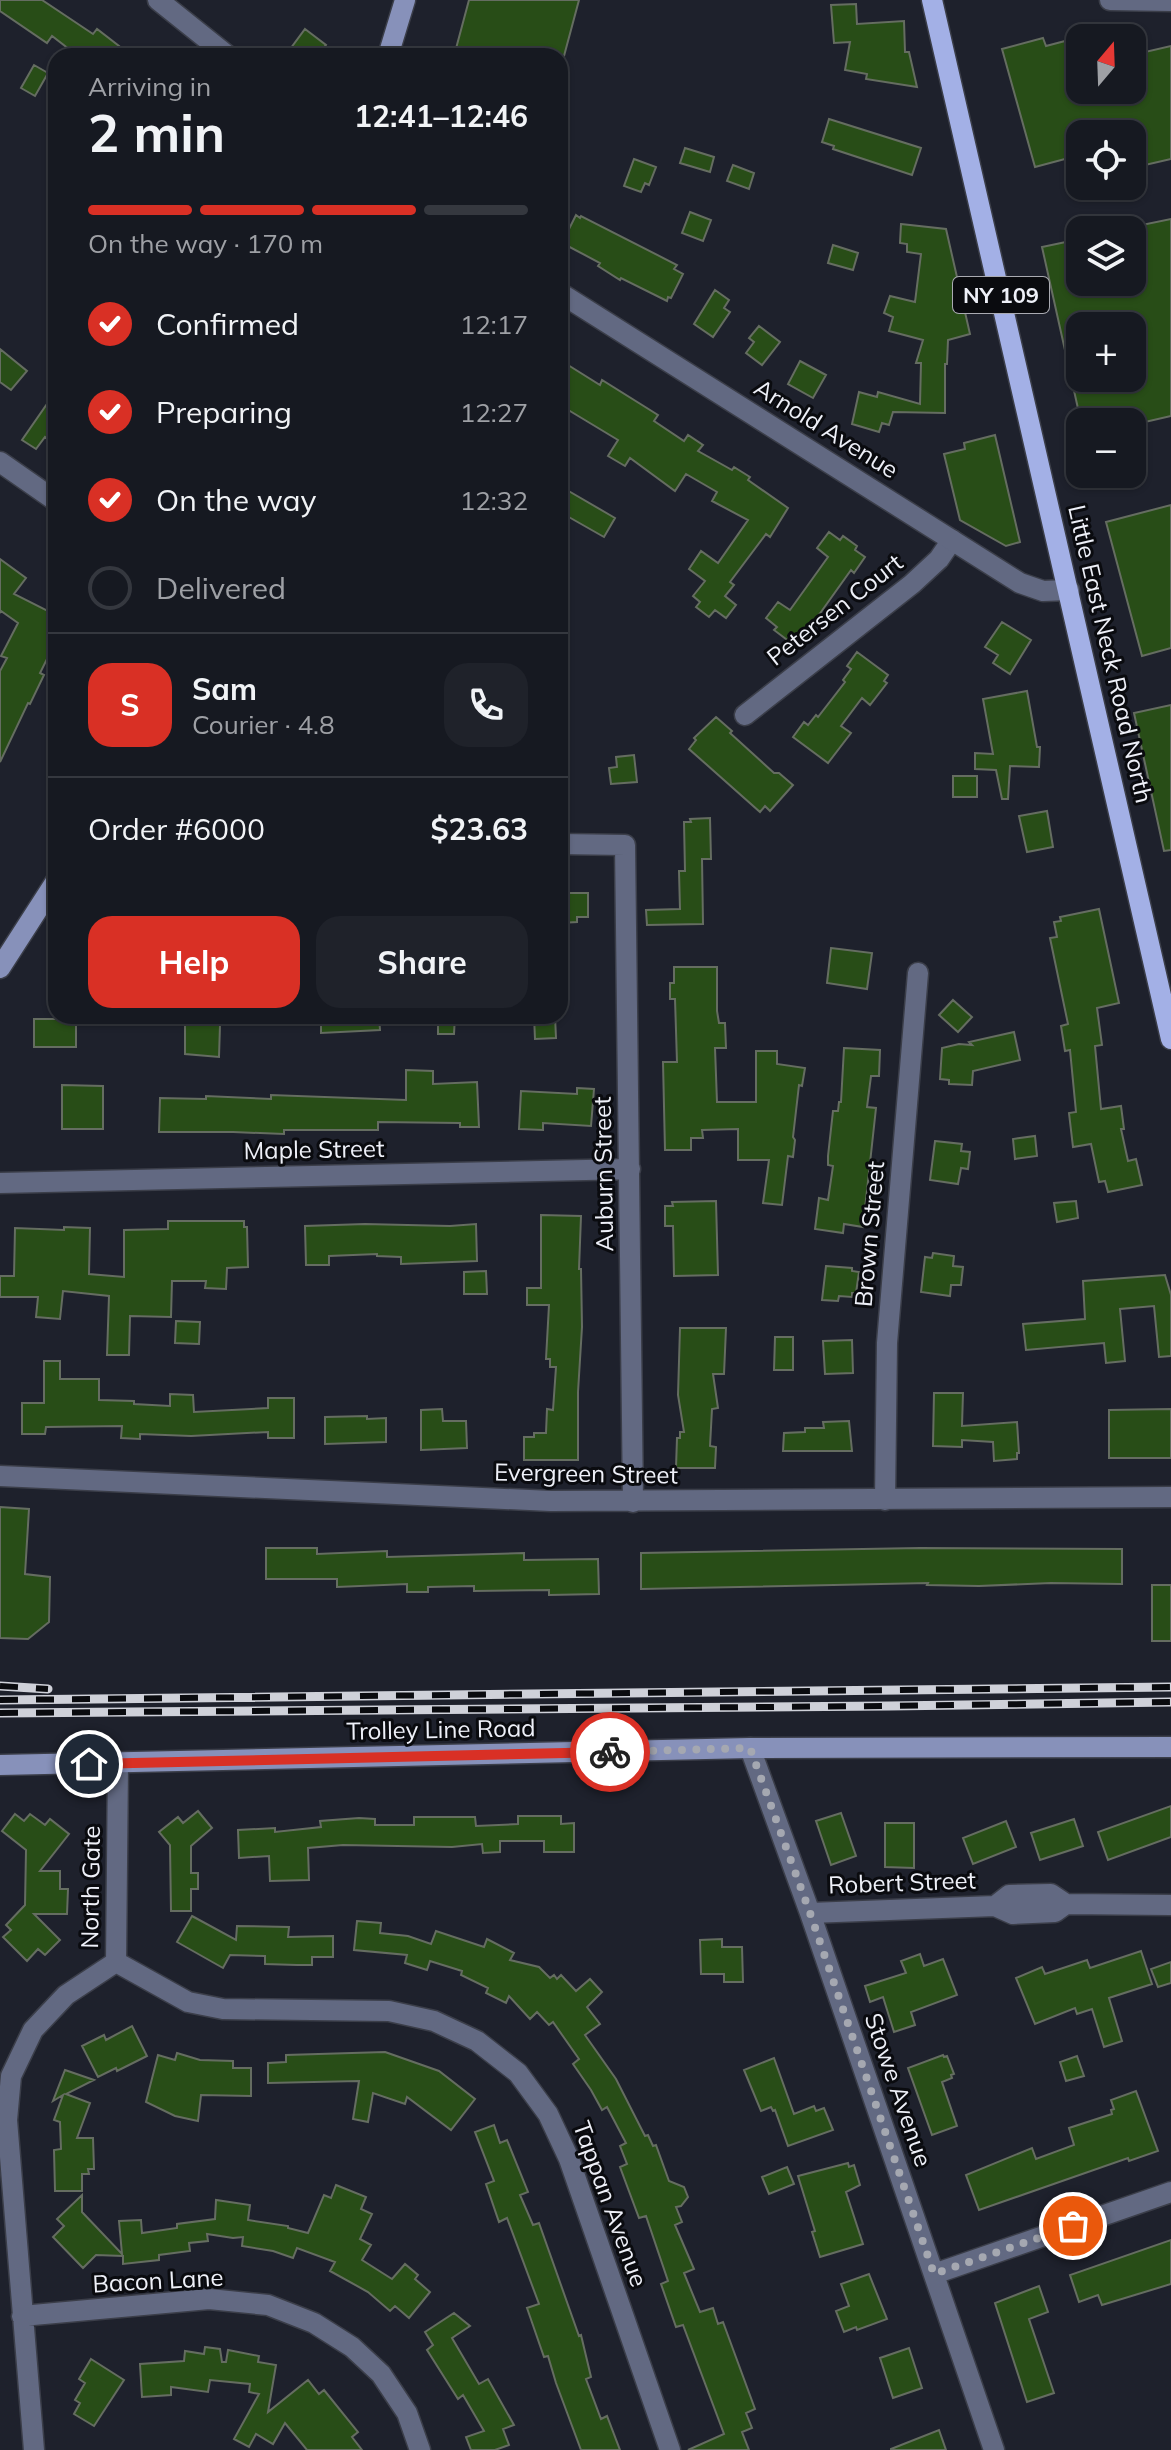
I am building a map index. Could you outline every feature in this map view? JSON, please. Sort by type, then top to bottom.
[{"type":"main road","points":[[390,48],[405,0]]},
{"type":"main road","name":"Little East Neck Road North","points":[[932,0],[1170,1031]]},
{"type":"main road","points":[[0,968],[48,893]]},
{"type":"main road","name":"Trolley Line Road","points":[[0,1765],[750,1748],[1171,1747]]},
{"type":"street","points":[[158,0],[218,48]]},
{"type":"street","points":[[1110,0],[1171,1]]},
{"type":"street","name":"Arnold Avenue","points":[[568,298],[1028,588],[1051,592],[1069,590]]},
{"type":"street","points":[[0,462],[48,495]]},
{"type":"street","name":"Petersen Court","points":[[745,715],[912,584],[939,559],[952,540]]},
{"type":"street","name":"Auburn Street","points":[[568,844],[625,845],[633,1502]]},
{"type":"street","name":"Brown Street","points":[[885,1500],[887,1343],[918,973]]},
{"type":"street","name":"Maple Street","points":[[0,1183],[630,1169]]},
{"type":"street","name":"Evergreen Street","points":[[0,1476],[454,1498],[633,1502],[1171,1497]]},
{"type":"street","name":"Stowe Avenue","points":[[750,1748],[810,1913],[994,2450]]},
{"type":"street","name":"North Gate","points":[[116,1962],[118,1764]]},
{"type":"street","name":"Robert Street","points":[[810,1913],[995,1906],[1013,1914],[1055,1912],[1066,1904],[1171,1905]]},
{"type":"street","points":[[34,2450],[7,2120],[11,2076],[33,2030],[66,1995],[116,1962]]},
{"type":"street","name":"Tappan Avenue","points":[[116,1962],[188,2002],[223,2009],[389,2011],[434,2021],[477,2041],[518,2073],[548,2114],[569,2159],[670,2450]]},
{"type":"street","points":[[934,2274],[1171,2192]]},
{"type":"street","name":"Bacon Lane","points":[[22,2316],[209,2299],[268,2305],[314,2323],[352,2347],[381,2374],[407,2413],[420,2450]]},
{"type":"building","points":[[0,0],[42,0],[93,34],[97,29],[119,46],[68,48],[52,36],[47,43],[0,11]]},
{"type":"building","points":[[469,0],[579,0],[566,48],[456,48]]},
{"type":"building","points":[[856,4],[857,24],[904,21],[905,52],[909,52],[917,87],[866,79],[867,74],[845,70],[850,42],[834,43],[831,5]]},
{"type":"building","points":[[305,29],[326,45],[324,48],[291,48]]},
{"type":"building","points":[[1043,38],[1046,46],[1065,41],[1066,104],[1146,104],[1146,52],[1171,46],[1171,159],[1146,165],[1146,120],[1066,120],[1066,159],[1035,167],[1002,49]]},
{"type":"building","points":[[34,65],[48,73],[35,96],[21,88]]},
{"type":"building","points":[[829,119],[921,148],[912,175],[833,149],[834,146],[822,142]]},
{"type":"building","points":[[685,148],[714,157],[710,172],[680,163]]},
{"type":"building","points":[[634,159],[656,167],[649,185],[645,183],[641,192],[624,186]]},
{"type":"building","points":[[733,165],[754,173],[749,189],[727,181]]},
{"type":"building","points":[[690,212],[711,220],[703,241],[682,233]]},
{"type":"building","points":[[576,215],[581,216],[677,265],[674,269],[683,274],[671,298],[668,297],[667,301],[620,280],[598,266],[600,263],[568,246],[568,231]]},
{"type":"building","points":[[1171,219],[1171,416],[1146,422],[1146,408],[1078,408],[1074,392],[1146,392],[1146,312],[1066,312],[1066,355],[1042,247],[1066,242],[1066,296],[1146,296],[1146,224]]},
{"type":"building","points":[[901,224],[946,229],[970,334],[948,340],[945,413],[893,412],[889,425],[882,423],[879,432],[852,424],[859,392],[877,397],[878,392],[920,404],[921,363],[916,363],[923,340],[889,331],[893,317],[884,313],[890,296],[915,302],[921,254],[907,252],[907,244],[900,243]]},
{"type":"building","points":[[833,245],[858,253],[853,270],[828,263]]},
{"type":"building","points":[[715,290],[729,300],[724,308],[730,312],[713,337],[694,324]]},
{"type":"building","points":[[759,326],[780,342],[762,365],[746,353],[754,342],[749,338]]},
{"type":"building","points":[[0,349],[27,371],[11,390],[0,382]]},
{"type":"building","points":[[800,361],[826,375],[813,398],[788,384]]},
{"type":"building","points":[[568,365],[600,385],[602,380],[658,415],[654,421],[684,441],[688,435],[703,445],[698,451],[750,477],[748,480],[788,508],[770,537],[766,534],[730,582],[734,585],[725,596],[736,605],[726,618],[715,610],[709,617],[696,607],[700,602],[693,596],[705,581],[689,569],[701,551],[718,563],[748,520],[712,501],[717,492],[686,474],[675,491],[630,458],[625,466],[608,456],[618,440],[568,410]]},
{"type":"building","points":[[48,403],[48,439],[45,437],[36,449],[22,440]]},
{"type":"building","points":[[995,435],[1020,542],[1006,546],[960,520],[944,454],[965,449],[964,443]]},
{"type":"building","points":[[568,491],[615,518],[604,537],[568,517]]},
{"type":"building","points":[[1171,505],[1171,648],[1142,656],[1106,522]]},
{"type":"building","points":[[829,532],[840,540],[843,536],[857,546],[855,550],[865,557],[854,573],[851,570],[811,626],[815,629],[803,645],[793,638],[790,642],[774,630],[777,627],[766,618],[778,602],[790,610],[828,557],[817,548]]},
{"type":"building","points":[[0,559],[26,578],[14,594],[48,611],[48,657],[40,673],[44,675],[0,762],[0,671],[7,658],[1,656],[18,623],[0,613]]},
{"type":"building","points":[[1002,622],[1031,640],[1010,674],[993,663],[998,655],[985,647]]},
{"type":"building","points":[[857,652],[888,675],[884,681],[887,683],[870,705],[862,698],[841,726],[851,733],[828,763],[793,737],[804,722],[808,725],[816,715],[818,717],[845,682],[843,680],[851,669],[847,666]]},
{"type":"building","points":[[1027,691],[1037,747],[1040,747],[1039,767],[1010,766],[1008,799],[1002,799],[996,770],[975,769],[975,753],[993,754],[983,699]]},
{"type":"building","points":[[1171,705],[1171,850],[1164,851],[1134,713]]},
{"type":"building","points":[[716,717],[774,773],[779,773],[793,785],[770,811],[765,806],[760,812],[689,749],[696,740],[694,738]]},
{"type":"building","points":[[634,755],[637,782],[611,784],[609,768],[617,767],[616,757]]},
{"type":"building","points":[[953,776],[977,776],[977,797],[953,797]]},
{"type":"building","points":[[1047,811],[1053,847],[1027,852],[1019,816]]},
{"type":"building","points":[[710,818],[711,859],[702,859],[703,924],[647,925],[646,910],[680,909],[679,871],[685,871],[684,822]]},
{"type":"building","points":[[568,893],[588,893],[588,917],[577,917],[577,922],[568,923]]},
{"type":"building","points":[[1099,909],[1119,1003],[1097,1008],[1102,1045],[1095,1046],[1101,1109],[1121,1106],[1124,1129],[1121,1129],[1128,1161],[1136,1159],[1142,1185],[1108,1192],[1105,1181],[1099,1182],[1091,1144],[1073,1147],[1069,1113],[1076,1112],[1070,1050],[1065,1051],[1061,1026],[1068,1024],[1050,938],[1057,937],[1054,922],[1061,921],[1060,917]]},
{"type":"building","points":[[831,948],[872,953],[867,989],[827,983]]},
{"type":"building","points":[[674,967],[717,967],[717,1011],[719,1023],[725,1023],[726,1048],[715,1048],[717,1102],[756,1102],[756,1051],[777,1051],[777,1064],[805,1068],[802,1086],[799,1085],[793,1157],[788,1156],[782,1205],[763,1203],[769,1160],[738,1160],[738,1129],[702,1130],[703,1138],[691,1138],[691,1150],[665,1150],[663,1062],[677,1062],[675,999],[670,999]]},
{"type":"building","points":[[953,1000],[972,1017],[958,1032],[939,1015]]},
{"type":"building","points":[[34,1019],[48,1019],[48,1024],[76,1024],[76,1047],[34,1047]]},
{"type":"building","points":[[321,1024],[380,1024],[380,1030],[321,1033]]},
{"type":"building","points":[[438,1024],[455,1024],[454,1034],[438,1034]]},
{"type":"building","points":[[534,1024],[555,1024],[556,1038],[535,1039]]},
{"type":"building","points":[[185,1025],[220,1025],[219,1057],[185,1054]]},
{"type":"building","points":[[1014,1032],[1020,1060],[973,1071],[972,1085],[949,1084],[949,1080],[940,1079],[942,1048],[972,1045],[969,1042]]},
{"type":"building","points":[[844,1048],[880,1050],[879,1076],[871,1076],[867,1107],[876,1108],[863,1227],[844,1224],[843,1233],[815,1229],[819,1198],[828,1200],[833,1166],[828,1165],[828,1156],[833,1111],[838,1111],[841,1102]]},
{"type":"building","points":[[406,1070],[433,1071],[433,1084],[477,1082],[479,1127],[460,1127],[460,1123],[378,1122],[378,1130],[284,1130],[284,1134],[159,1132],[160,1098],[206,1099],[206,1096],[271,1099],[271,1095],[406,1100]]},
{"type":"building","points":[[62,1085],[103,1086],[103,1129],[62,1129]]},
{"type":"building","points":[[577,1088],[594,1089],[591,1126],[543,1123],[543,1130],[519,1129],[521,1091],[577,1094]]},
{"type":"building","points":[[1035,1136],[1037,1156],[1015,1159],[1013,1139]]},
{"type":"building","points":[[935,1141],[962,1144],[961,1151],[970,1152],[968,1169],[961,1168],[958,1184],[930,1180]]},
{"type":"building","points":[[716,1201],[718,1275],[674,1276],[673,1226],[665,1226],[665,1206],[673,1206],[672,1202]]},
{"type":"building","points":[[1076,1201],[1078,1218],[1057,1222],[1054,1203]]},
{"type":"building","points":[[541,1215],[581,1216],[578,1460],[524,1460],[524,1437],[546,1433],[547,1409],[553,1410],[556,1367],[550,1367],[550,1359],[546,1359],[549,1305],[527,1305],[527,1288],[541,1288]]},
{"type":"building","points":[[168,1221],[244,1221],[244,1227],[247,1227],[248,1267],[227,1268],[226,1289],[205,1288],[206,1281],[172,1281],[171,1317],[130,1316],[129,1355],[107,1355],[109,1296],[63,1291],[60,1319],[36,1317],[38,1297],[0,1297],[0,1276],[14,1276],[15,1228],[90,1228],[89,1274],[124,1277],[124,1230],[168,1229]]},
{"type":"building","points":[[476,1224],[477,1261],[401,1264],[401,1257],[377,1254],[329,1256],[329,1265],[306,1265],[305,1226]]},
{"type":"building","points":[[933,1253],[954,1256],[953,1266],[963,1267],[961,1285],[951,1285],[950,1296],[921,1292],[925,1257],[932,1258]]},
{"type":"building","points":[[826,1266],[852,1268],[852,1271],[859,1272],[856,1293],[852,1293],[852,1297],[839,1296],[838,1301],[822,1300]]},
{"type":"building","points":[[486,1271],[487,1294],[464,1294],[464,1272]]},
{"type":"building","points":[[1165,1275],[1171,1295],[1171,1356],[1159,1357],[1154,1306],[1120,1309],[1125,1361],[1106,1363],[1104,1343],[1026,1350],[1023,1324],[1085,1319],[1083,1281]]},
{"type":"building","points":[[176,1321],[200,1322],[199,1344],[175,1343]]},
{"type":"building","points":[[680,1328],[726,1328],[724,1374],[713,1374],[718,1408],[712,1409],[710,1446],[716,1447],[715,1468],[676,1468],[677,1438],[680,1438],[680,1432],[684,1432],[678,1395]]},
{"type":"building","points":[[775,1337],[793,1337],[793,1370],[774,1370]]},
{"type":"building","points":[[852,1340],[853,1373],[825,1374],[823,1341]]},
{"type":"building","points":[[44,1361],[60,1361],[60,1379],[99,1379],[99,1400],[170,1406],[170,1394],[193,1395],[194,1412],[268,1408],[268,1398],[294,1398],[294,1438],[268,1438],[268,1432],[191,1436],[140,1434],[140,1439],[121,1438],[122,1426],[46,1427],[45,1434],[22,1434],[22,1403],[44,1403]]},
{"type":"building","points":[[934,1393],[963,1393],[962,1426],[1017,1422],[1017,1459],[994,1461],[993,1442],[962,1440],[962,1447],[933,1446]]},
{"type":"building","points":[[442,1409],[443,1421],[466,1421],[467,1448],[421,1450],[421,1410]]},
{"type":"building","points":[[1171,1409],[1171,1458],[1109,1458],[1109,1410]]},
{"type":"building","points":[[367,1416],[367,1419],[386,1418],[386,1442],[325,1444],[325,1417]]},
{"type":"building","points":[[849,1421],[852,1451],[783,1451],[784,1433],[824,1428],[823,1422]]},
{"type":"building","points":[[0,1507],[29,1509],[25,1574],[50,1577],[49,1622],[28,1639],[0,1638]]},
{"type":"building","points":[[266,1548],[317,1548],[317,1554],[387,1551],[387,1557],[524,1553],[524,1560],[598,1559],[599,1594],[549,1595],[549,1590],[474,1591],[474,1586],[428,1587],[428,1592],[407,1592],[407,1584],[337,1587],[337,1579],[266,1579]]},
{"type":"building","points":[[920,1548],[1122,1549],[1122,1584],[979,1586],[928,1583],[641,1589],[641,1553]]},
{"type":"building","points":[[1152,1585],[1171,1585],[1171,1641],[1152,1641]]},
{"type":"building","points":[[1171,1806],[1171,1837],[1108,1860],[1098,1832]]},
{"type":"building","points":[[198,1811],[212,1828],[191,1846],[191,1873],[198,1873],[198,1889],[191,1889],[191,1911],[171,1911],[170,1845],[159,1832],[178,1817],[183,1823]]},
{"type":"building","points":[[841,1813],[856,1856],[831,1865],[816,1821]]},
{"type":"building","points":[[15,1814],[24,1821],[30,1814],[45,1825],[50,1819],[69,1834],[40,1871],[60,1871],[60,1889],[68,1889],[67,1914],[34,1914],[60,1940],[45,1955],[38,1949],[27,1961],[3,1937],[11,1930],[6,1925],[25,1905],[26,1850],[2,1831]]},
{"type":"building","points":[[518,1816],[561,1816],[561,1824],[574,1823],[574,1852],[544,1852],[544,1841],[500,1841],[500,1852],[483,1853],[482,1844],[308,1848],[309,1880],[270,1881],[269,1856],[239,1858],[238,1830],[275,1828],[275,1832],[321,1827],[320,1821],[359,1818],[375,1819],[375,1825],[414,1825],[414,1817],[475,1817],[476,1826],[518,1824]]},
{"type":"building","points":[[1074,1819],[1083,1846],[1040,1860],[1031,1833]]},
{"type":"building","points":[[1006,1821],[1016,1847],[973,1864],[963,1838]]},
{"type":"building","points":[[885,1823],[914,1823],[914,1868],[885,1867]]},
{"type":"building","points":[[192,1916],[236,1940],[237,1926],[289,1927],[288,1937],[333,1936],[333,1957],[312,1957],[312,1965],[297,1965],[265,1964],[265,1956],[230,1955],[223,1968],[177,1942]]},
{"type":"building","points":[[357,1921],[381,1923],[380,1933],[408,1936],[431,1944],[436,1931],[484,1947],[487,1939],[514,1953],[510,1960],[539,1967],[550,1978],[554,1975],[557,1979],[561,1975],[576,1991],[590,1979],[602,1992],[587,2007],[600,2024],[585,2035],[616,2079],[645,2136],[648,2135],[653,2146],[656,2145],[669,2181],[684,2187],[688,2197],[681,2206],[676,2207],[682,2222],[675,2225],[694,2269],[684,2273],[700,2312],[713,2308],[718,2324],[723,2322],[755,2409],[746,2413],[752,2428],[742,2432],[749,2450],[688,2450],[724,2434],[683,2325],[676,2327],[661,2284],[668,2281],[646,2216],[639,2218],[620,2167],[627,2164],[620,2146],[626,2143],[607,2107],[602,2110],[573,2064],[579,2059],[553,2022],[549,2025],[537,2012],[530,2019],[509,1996],[506,2003],[486,1993],[488,1988],[461,1975],[462,1971],[430,1961],[427,1970],[405,1963],[407,1955],[354,1950]]},
{"type":"building","points":[[722,1939],[722,1947],[742,1947],[743,1982],[724,1982],[724,1974],[701,1974],[700,1940]]},
{"type":"building","points":[[1141,1951],[1152,1984],[1109,1998],[1122,2041],[1104,2047],[1092,2009],[1077,2014],[1075,2008],[1035,2024],[1016,1978],[1042,1967],[1045,1974],[1087,1960],[1090,1968]]},
{"type":"building","points":[[920,1954],[924,1966],[943,1959],[957,1995],[911,2012],[915,2025],[894,2032],[883,1997],[870,2002],[865,1986],[906,1973],[901,1961]]},
{"type":"building","points":[[1171,1962],[1171,1983],[1158,1987],[1151,1969]]},
{"type":"building","points":[[132,2026],[147,2056],[98,2077],[82,2046],[104,2035],[106,2040]]},
{"type":"building","points":[[385,2052],[439,2071],[475,2099],[451,2130],[407,2097],[405,2104],[373,2093],[368,2122],[353,2119],[359,2081],[268,2083],[268,2063],[286,2062],[286,2055]]},
{"type":"building","points":[[177,2053],[200,2060],[233,2061],[233,2068],[251,2068],[251,2096],[201,2095],[198,2121],[175,2116],[146,2102],[158,2055],[175,2060]]},
{"type":"building","points":[[947,2056],[954,2074],[942,2082],[957,2126],[932,2135],[908,2068]]},
{"type":"building","points":[[1077,2056],[1084,2076],[1066,2081],[1060,2062]]},
{"type":"building","points":[[774,2058],[794,2114],[814,2106],[816,2111],[824,2108],[833,2130],[788,2146],[775,2110],[771,2107],[761,2111],[744,2070]]},
{"type":"building","points":[[65,2070],[94,2080],[66,2094],[90,2103],[77,2138],[93,2138],[94,2169],[88,2169],[89,2174],[82,2174],[82,2191],[55,2191],[54,2150],[61,2149],[60,2122],[54,2120],[63,2095],[53,2101]]},
{"type":"building","points":[[1136,2091],[1158,2151],[1129,2161],[1128,2158],[979,2210],[966,2175],[1032,2148],[1036,2159],[1074,2145],[1069,2128],[1112,2114],[1111,2100]]},
{"type":"building","points":[[494,2125],[500,2143],[507,2140],[528,2192],[520,2195],[533,2225],[539,2223],[581,2335],[591,2377],[586,2379],[601,2419],[607,2416],[620,2450],[581,2450],[548,2356],[544,2357],[527,2308],[539,2304],[507,2218],[499,2222],[486,2184],[494,2181],[475,2132]]},
{"type":"building","points":[[848,2163],[849,2167],[854,2165],[860,2185],[846,2192],[863,2244],[820,2257],[798,2176]]},
{"type":"building","points":[[787,2167],[794,2184],[769,2194],[762,2177]]},
{"type":"building","points":[[336,2185],[366,2197],[361,2209],[372,2214],[360,2239],[371,2245],[362,2260],[392,2279],[405,2264],[418,2275],[415,2279],[430,2292],[409,2318],[395,2306],[390,2311],[368,2292],[330,2271],[335,2262],[297,2248],[293,2258],[242,2246],[243,2237],[207,2234],[208,2241],[189,2243],[190,2251],[159,2255],[159,2260],[123,2264],[123,2256],[96,2255],[83,2268],[53,2237],[64,2226],[57,2219],[82,2195],[82,2212],[122,2254],[119,2221],[141,2220],[142,2233],[177,2228],[177,2224],[215,2219],[216,2200],[250,2205],[248,2220],[288,2226],[308,2233],[324,2195],[331,2198]]},
{"type":"building","points":[[1171,2240],[1171,2284],[1102,2305],[1098,2295],[1079,2302],[1070,2275]]},
{"type":"building","points":[[869,2274],[887,2319],[844,2332],[836,2311],[849,2306],[841,2284]]},
{"type":"building","points":[[1039,2286],[1048,2312],[1029,2319],[1054,2393],[1027,2402],[995,2303]]},
{"type":"building","points":[[454,2313],[470,2326],[452,2338],[479,2384],[488,2379],[514,2425],[503,2429],[509,2445],[495,2450],[471,2450],[466,2437],[484,2431],[463,2395],[458,2399],[427,2350],[433,2345],[425,2332]]},
{"type":"building","points":[[205,2347],[220,2349],[222,2362],[226,2362],[228,2350],[259,2356],[258,2362],[276,2365],[268,2412],[308,2380],[319,2394],[324,2390],[358,2432],[352,2437],[362,2450],[307,2450],[285,2423],[273,2444],[256,2434],[249,2447],[234,2439],[259,2394],[249,2392],[250,2384],[210,2380],[208,2392],[171,2387],[171,2395],[142,2397],[140,2364],[184,2361],[185,2351],[204,2354]]},
{"type":"building","points":[[909,2348],[922,2388],[893,2398],[880,2358]]},
{"type":"building","points":[[91,2359],[124,2380],[94,2426],[74,2414],[80,2403],[75,2400],[85,2383],[79,2379]]},
{"type":"building","points":[[939,2430],[946,2450],[891,2450],[891,2449]]},
{"type":"railway","points":[[0,1686],[48,1689]]},
{"type":"railway","points":[[0,1700],[1171,1687]]},
{"type":"railway","points":[[0,1713],[1171,1702]]},
{"type":"way so far","points":[[610,1752],[750,1748],[934,2274],[1073,2226]]},
{"type":"route","points":[[89,1764],[610,1752]]}]
